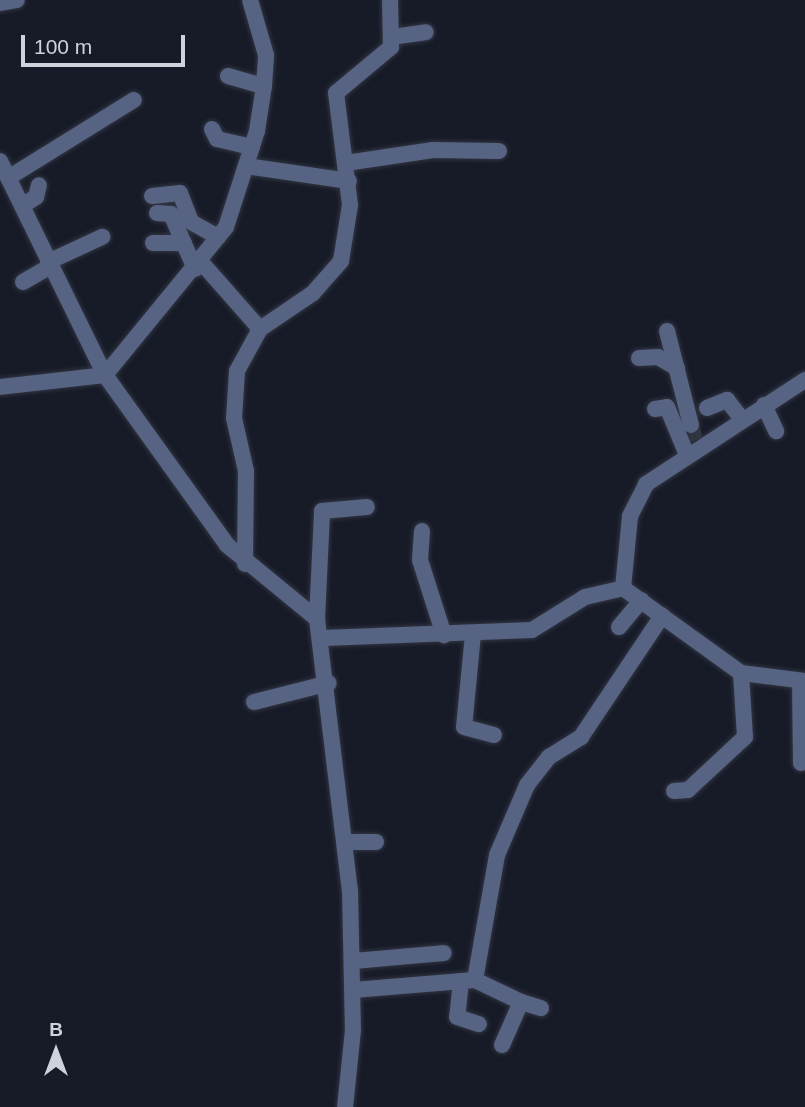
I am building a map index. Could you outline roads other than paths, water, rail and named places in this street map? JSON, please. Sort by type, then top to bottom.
[{"type":"street","points":[[0,3],[17,0]]},
{"type":"street","points":[[0,387],[105,375],[198,265],[218,237],[252,147],[264,86],[267,55],[250,0]]},
{"type":"street","points":[[245,564],[246,471],[233,396],[237,371],[260,329],[313,293],[341,261],[349,181],[335,93],[342,81],[387,53],[392,37],[390,0]]},
{"type":"street","points":[[392,37],[426,32]]},
{"type":"street","points":[[228,76],[264,86]]},
{"type":"street","points":[[8,188],[134,100]]},
{"type":"street","points":[[212,129],[217,139],[252,147]]},
{"type":"street","points":[[346,163],[433,150],[499,150]]},
{"type":"street","points":[[0,160],[8,188],[22,206],[105,375],[245,564],[293,594],[317,619]]},
{"type":"street","points":[[246,166],[349,181]]},
{"type":"street","points":[[22,206],[36,197],[38,185]]},
{"type":"street","points":[[152,196],[180,193],[191,222],[218,237]]},
{"type":"street","points":[[157,213],[171,214],[198,265],[260,329]]},
{"type":"street","points":[[23,282],[49,264],[102,237]]},
{"type":"street","points":[[153,243],[184,243]]},
{"type":"street","points":[[667,331],[692,442]]},
{"type":"street","points":[[639,358],[658,357],[677,368]]},
{"type":"street","points":[[623,588],[635,498],[692,442],[741,418],[805,380]]},
{"type":"street","points":[[708,408],[727,400],[741,418]]},
{"type":"street","points":[[764,405],[776,431]]},
{"type":"street","points":[[655,409],[667,407],[692,442]]},
{"type":"street","points":[[345,1107],[353,990],[346,842],[329,683],[323,638],[317,619],[323,511],[367,507]]},
{"type":"street","points":[[422,531],[420,560],[444,635]]},
{"type":"street","points":[[323,638],[532,630],[585,597],[623,588],[741,673],[803,681],[801,763]]},
{"type":"street","points":[[619,627],[642,600]]},
{"type":"street","points":[[479,1024],[457,1017],[497,855],[527,785],[549,757],[581,737],[662,616]]},
{"type":"street","points":[[473,634],[464,727],[494,735]]},
{"type":"street","points":[[674,791],[688,790],[745,737],[741,673]]},
{"type":"street","points":[[254,702],[329,683]]},
{"type":"street","points":[[346,842],[376,842]]},
{"type":"street","points":[[352,961],[444,953]]},
{"type":"street","points":[[353,990],[468,980],[521,1002],[541,1007]]},
{"type":"street","points":[[502,1045],[521,1002]]},
{"type":"tunnel","points":[[691,425],[695,440]]}]
